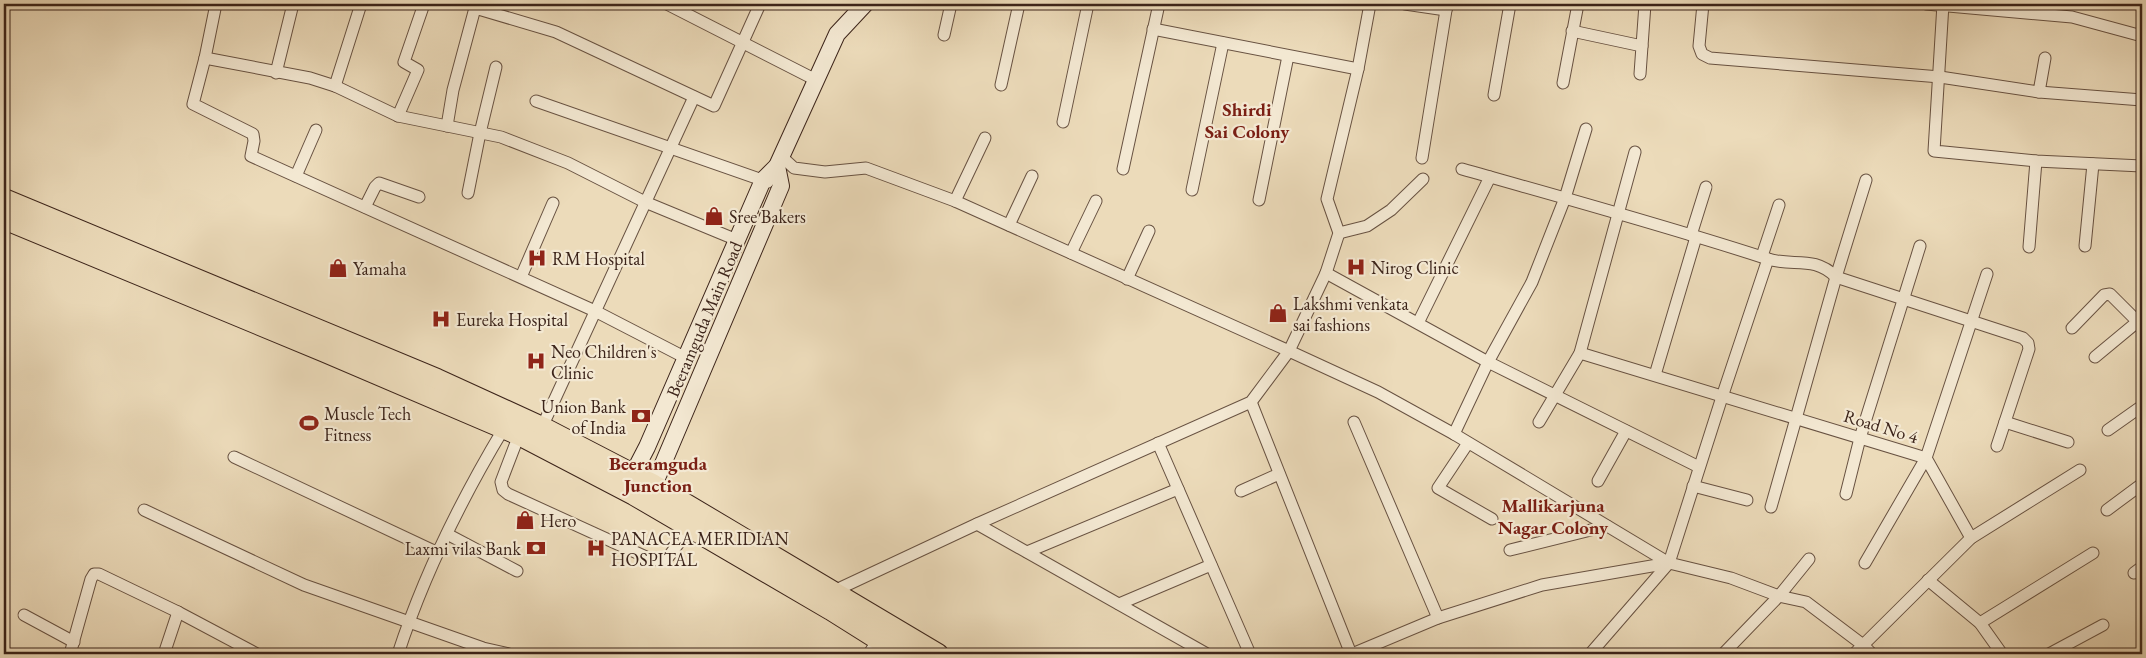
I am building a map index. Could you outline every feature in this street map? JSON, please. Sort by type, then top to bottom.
[{"type":"highway","points":[[4,199],[320,340],[576,463],[831,610],[873,648],[901,654]]},
{"type":"highway","points":[[4,219],[320,340],[437,379],[542,427],[654,486],[938,654]]},
{"type":"main road","name":"Beeramguda Main Road","points":[[633,474],[764,180],[779,161],[837,34],[865,4]]},
{"type":"main road","points":[[779,161],[781,186]]},
{"type":"main road","name":"Beeramguda Main Road","points":[[654,486],[781,186]]},
{"type":"street","points":[[216,4],[193,104],[253,134],[254,142],[251,156],[596,311],[686,358]]},
{"type":"street","points":[[276,73],[293,4]]},
{"type":"street","points":[[335,86],[360,4]]},
{"type":"street","points":[[398,116],[418,70],[404,62],[424,4]]},
{"type":"street","points":[[667,4],[816,80]]},
{"type":"street","points":[[447,126],[452,90],[476,6],[556,32],[714,106],[760,4]]},
{"type":"street","points":[[944,34],[950,4]]},
{"type":"street","points":[[1001,85],[1019,4]]},
{"type":"street","points":[[1063,122],[1088,4]]},
{"type":"street","points":[[1123,169],[1159,4]]},
{"type":"street","points":[[834,591],[978,524],[1251,402],[1289,351],[1326,273],[1339,233],[1327,199],[1358,69],[1370,4]]},
{"type":"street","points":[[1405,4],[1447,7],[1422,158]]},
{"type":"street","points":[[1494,95],[1510,4]]},
{"type":"street","points":[[1563,83],[1578,4]]},
{"type":"street","points":[[1640,74],[1645,4]]},
{"type":"street","points":[[1703,4],[1699,46],[1702,54],[1710,58],[1940,78],[2039,92],[2142,100]]},
{"type":"street","points":[[1926,4],[2072,17],[2142,36]]},
{"type":"street","points":[[1943,5],[1934,151],[2036,161],[2142,166]]},
{"type":"street","points":[[1153,29],[1358,69]]},
{"type":"street","points":[[1572,31],[1642,46]]},
{"type":"street","points":[[1192,190],[1223,43]]},
{"type":"street","points":[[1259,200],[1288,56]]},
{"type":"street","points":[[205,58],[310,78],[335,86],[398,116],[501,137],[568,164],[645,202],[737,240]]},
{"type":"street","points":[[2039,92],[2045,58]]},
{"type":"street","points":[[468,193],[496,67]]},
{"type":"street","points":[[542,427],[694,97]]},
{"type":"street","points":[[536,102],[781,186]]},
{"type":"street","points":[[1454,434],[1488,362],[1532,282],[1565,198],[1586,129]]},
{"type":"street","points":[[296,176],[316,130]]},
{"type":"street","points":[[955,201],[985,138]]},
{"type":"street","points":[[1539,422],[1580,353],[1635,152]]},
{"type":"street","points":[[779,161],[794,168],[824,172],[866,168],[955,201],[1289,351],[1378,392],[1454,434],[1669,563],[1731,578],[1779,596],[1806,602],[1872,654]]},
{"type":"street","points":[[2029,247],[2036,161]]},
{"type":"street","points":[[2085,246],[2093,164]]},
{"type":"street","points":[[1462,169],[1765,258],[1802,262],[1826,268],[1836,277],[2023,338],[2028,343],[2028,349],[1997,446]]},
{"type":"street","points":[[1009,225],[1032,176]]},
{"type":"street","points":[[1418,323],[1490,177]]},
{"type":"street","points":[[1339,233],[1367,226],[1391,210],[1423,179]]},
{"type":"street","points":[[1771,507],[1795,418],[1866,180]]},
{"type":"street","points":[[365,207],[374,187],[378,183],[419,197]]},
{"type":"street","points":[[1655,376],[1706,187]]},
{"type":"street","points":[[1071,253],[1096,201]]},
{"type":"street","points":[[520,277],[553,203]]},
{"type":"street","points":[[1590,654],[1669,563],[1765,258],[1779,205]]},
{"type":"street","points":[[1127,279],[1149,231]]},
{"type":"street","points":[[1846,494],[1860,438],[1920,246]]},
{"type":"street","points":[[1326,273],[1488,362],[1699,467]]},
{"type":"street","points":[[1865,563],[1926,458],[1970,320],[1987,274]]},
{"type":"street","points":[[2072,328],[2104,295],[2110,294],[2141,322],[2095,357]]},
{"type":"street","name":"Road No 4","points":[[1580,353],[1926,458],[1971,538]]},
{"type":"street","points":[[1251,402],[1351,654],[1438,618],[1542,585],[1669,563]]},
{"type":"street","points":[[2108,430],[2142,406]]},
{"type":"street","points":[[1354,422],[1438,618]]},
{"type":"street","points":[[2005,422],[2068,442]]},
{"type":"street","points":[[1598,480],[1626,431]]},
{"type":"street","points":[[512,432],[501,482],[503,490],[508,494],[646,557],[661,561],[669,556],[690,528]]},
{"type":"street","points":[[398,654],[408,622],[447,534],[512,432]]},
{"type":"street","points":[[1158,443],[1250,654]]},
{"type":"street","points":[[1468,443],[1438,488],[1492,519]]},
{"type":"street","points":[[234,457],[438,553]]},
{"type":"street","points":[[1854,654],[1971,538],[2080,470]]},
{"type":"street","points":[[1241,491],[1279,474]]},
{"type":"street","points":[[2107,510],[2142,484]]},
{"type":"street","points":[[1693,486],[1747,500]]},
{"type":"street","points":[[1027,552],[1178,489]]},
{"type":"street","points":[[144,510],[304,585],[483,648],[508,654]]},
{"type":"street","points":[[978,524],[1207,654]]},
{"type":"street","points":[[1510,550],[1607,526]]},
{"type":"street","points":[[447,534],[517,571]]},
{"type":"street","points":[[1980,623],[2093,553]]},
{"type":"street","points":[[1724,654],[1779,596],[1809,559]]},
{"type":"street","points":[[1119,604],[1211,565]]},
{"type":"street","points":[[70,654],[91,579],[94,574],[99,574],[178,612],[254,654]]},
{"type":"street","points":[[1928,580],[1980,623],[2002,654]]},
{"type":"street","points":[[164,654],[178,612]]},
{"type":"street","points":[[24,615],[74,642]]},
{"type":"street","points":[[2049,654],[2103,625]]},
{"type":"place","name":"Sree Bakers","points":[[714,216]]},
{"type":"place","name":"RM Hospital","points":[[537,258]]},
{"type":"place","name":"Nirog Clinic","points":[[1356,267]]},
{"type":"place","name":"Yamaha","points":[[338,268]]},
{"type":"place","name":"Lakshmi venkata sai fashions","points":[[1278,313]]},
{"type":"place","name":"Eureka Hospital","points":[[441,319]]},
{"type":"place","name":"Neo Children's Clinic","points":[[536,361]]},
{"type":"place","name":"Union Bank of India","points":[[641,416]]},
{"type":"place","name":"Muscle Tech Fitness","points":[[309,423]]},
{"type":"place","name":"Hero","points":[[525,520]]},
{"type":"place","name":"Laxmi vilas Bank","points":[[536,548]]},
{"type":"place","name":"PANACEA MERIDIAN HOSPITAL","points":[[596,548]]},
{"type":"district","name":"Shirdi Sai Colony","points":[[1247,120]]},
{"type":"district","name":"Beeramguda Junction","points":[[658,474]]},
{"type":"district","name":"Mallikarjuna Nagar Colony","points":[[1553,516]]}]
